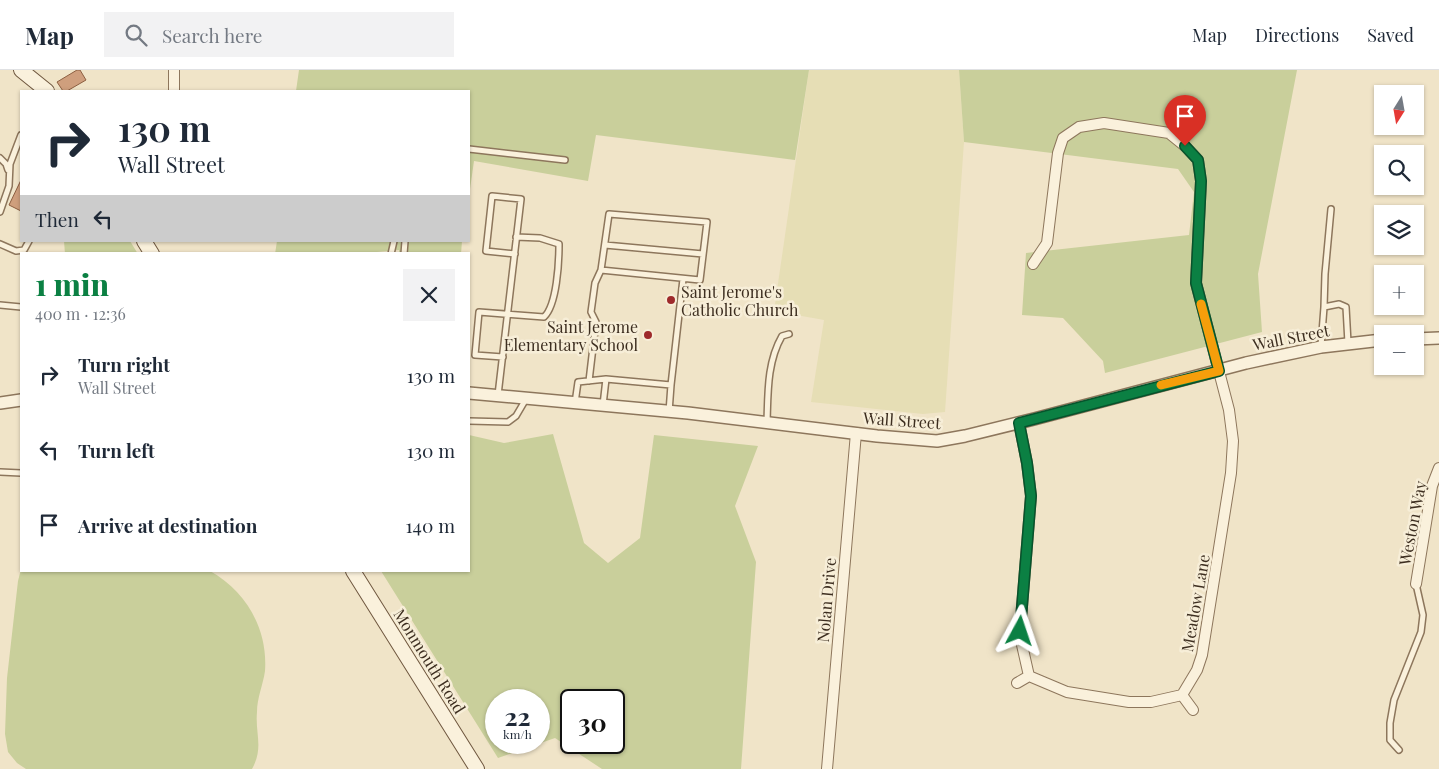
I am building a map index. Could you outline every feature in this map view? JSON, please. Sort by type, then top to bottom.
[{"type":"main road","points":[[21,70],[46,90]]},
{"type":"main road","points":[[37,70],[46,90]]},
{"type":"main road","name":"Monmouth Road","points":[[354,572],[477,769]]},
{"type":"street","points":[[174,70],[174,90]]},
{"type":"street","name":"Meadow Lane","points":[[1033,264],[1047,243],[1058,153],[1063,138],[1079,127],[1104,123],[1169,133],[1198,160],[1201,181],[1196,283],[1232,426],[1233,441],[1231,472],[1202,656],[1197,670],[1182,695]]},
{"type":"street","points":[[1424,339],[1439,338]]},
{"type":"street","name":"Wall Street","points":[[470,393],[767,422],[901,439],[937,441],[1019,423],[1246,363],[1321,347],[1374,341]]},
{"type":"street","points":[[0,403],[20,400]]},
{"type":"street","points":[[1019,423],[1031,496],[1020,631],[1029,676]]},
{"type":"street","name":"Nolan Drive","points":[[827,769],[856,433]]},
{"type":"street","name":"Weston Way","points":[[1416,584],[1432,486],[1439,468]]},
{"type":"street","points":[[1029,676],[1066,692],[1129,702],[1151,702],[1182,695],[1193,710]]},
{"type":"street","points":[[1017,683],[1029,676]]},
{"type":"lane","points":[[0,212],[7,195],[10,164],[20,138]]},
{"type":"lane","points":[[470,149],[565,160]]},
{"type":"lane","points":[[1,160],[7,167],[9,179]]},
{"type":"lane","points":[[498,396],[515,254],[516,237],[521,199],[492,196],[486,251],[515,254]]},
{"type":"lane","points":[[1321,347],[1331,208]]},
{"type":"lane","points":[[590,381],[596,322],[591,312],[595,283],[601,270],[609,214],[707,222],[700,280],[601,270]]},
{"type":"lane","points":[[503,357],[475,355],[479,312],[544,317],[549,312],[559,259],[560,244],[540,238],[516,237]]},
{"type":"lane","points":[[0,244],[19,252],[24,250],[28,242]]},
{"type":"lane","points":[[604,244],[703,254]]},
{"type":"lane","points":[[669,412],[683,279]]},
{"type":"lane","points":[[1324,307],[1339,304],[1346,306],[1348,343]]},
{"type":"lane","points":[[0,305],[20,307]]},
{"type":"lane","points":[[767,422],[774,349],[782,336],[790,334]]},
{"type":"lane","points":[[575,403],[578,382],[606,378],[671,385]]},
{"type":"lane","points":[[603,406],[606,378]]},
{"type":"lane","points":[[470,421],[508,422],[516,416],[526,399]]},
{"type":"lane","points":[[0,472],[20,473]]},
{"type":"lane","points":[[1399,750],[1390,740],[1390,723],[1394,700],[1421,632],[1423,615],[1416,584]]},
{"type":"shaded area","points":[[809,70],[959,70],[964,142],[945,412],[923,414],[811,402],[824,320],[774,311]]},
{"type":"green space","points":[[299,70],[809,70],[795,160],[596,135],[588,181],[474,161],[470,189],[470,90],[296,90]]},
{"type":"green space","points":[[959,70],[1297,70],[1258,274],[1262,332],[1105,373],[1103,361],[1063,318],[1022,315],[1026,253],[1189,235],[1194,192],[1178,169],[964,142]]},
{"type":"green space","points":[[64,242],[131,242],[137,252],[65,252]]},
{"type":"green space","points":[[277,242],[462,242],[461,252],[399,252],[399,250],[377,252],[275,252]]},
{"type":"green space","points":[[553,434],[584,543],[608,563],[640,538],[654,435],[758,446],[735,506],[756,562],[741,769],[602,769],[579,754],[625,754],[625,689],[560,689],[560,741],[555,738],[550,740],[550,689],[485,689],[485,737],[382,572],[470,572],[470,435],[504,443]]},
{"type":"green space","points":[[20,572],[212,572],[223,579],[244,600],[252,613],[263,640],[265,671],[257,707],[258,754],[252,769],[26,769],[17,763],[8,752],[5,734],[7,678]]},
{"type":"green space","points":[[495,754],[509,754],[498,758]]},
{"type":"building","points":[[77,70],[80,70],[86,80],[69,90],[62,90],[57,82]]},
{"type":"building","points":[[20,182],[20,210],[9,205]]},
{"type":"slow traffic","points":[[1161,385],[1219,371],[1201,304]]},
{"type":"place","name":"Saint Jerome's Catholic Church","points":[[671,300]]},
{"type":"place","name":"Saint Jerome Elementary School","points":[[648,335]]},
{"type":"route","points":[[1020,631],[1031,496],[1019,423],[1219,371],[1196,283],[1201,181],[1198,160],[1185,146]]}]
